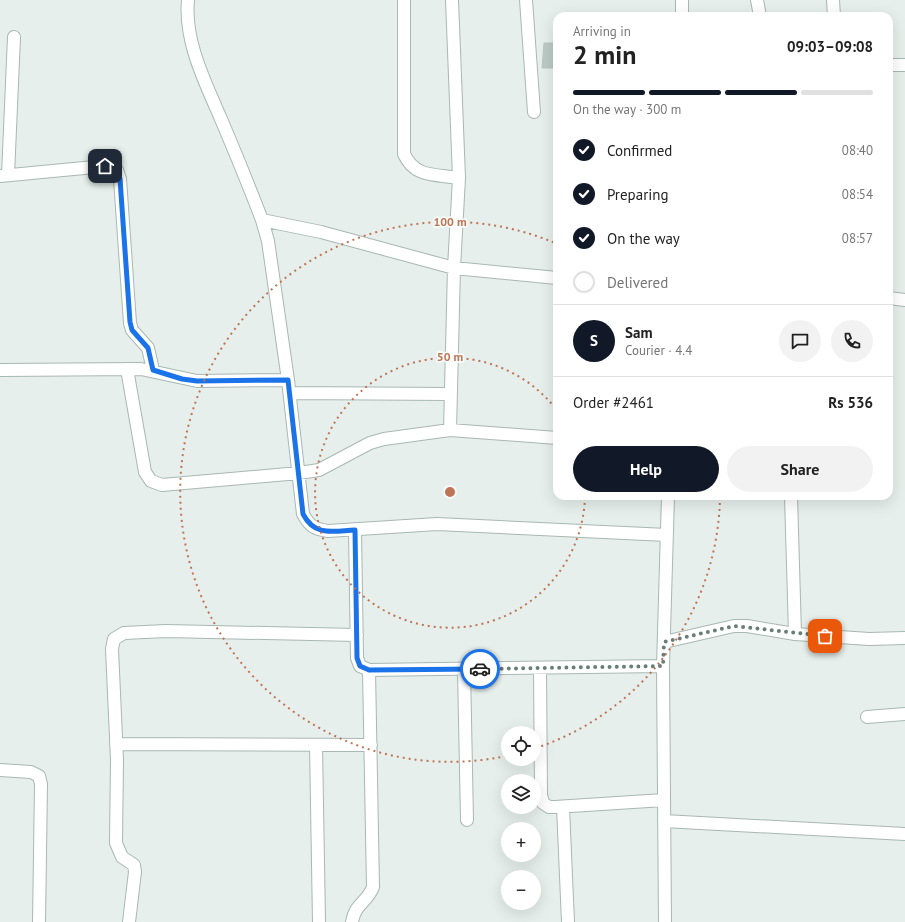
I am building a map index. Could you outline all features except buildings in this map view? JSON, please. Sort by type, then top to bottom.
[{"type":"street","points":[[188,0],[186,15],[188,30],[205,82],[262,220],[268,241],[290,393],[300,473],[303,514],[308,524],[316,529],[328,531],[438,524],[667,535]]},
{"type":"street","points":[[404,0],[404,154],[409,165],[420,172],[459,178]]},
{"type":"street","points":[[450,430],[454,268],[459,178],[452,0]]},
{"type":"street","points":[[526,0],[534,112]]},
{"type":"street","points":[[682,0],[682,12]]},
{"type":"street","points":[[757,0],[759,12]]},
{"type":"street","points":[[833,0],[834,12]]},
{"type":"street","points":[[14,37],[4,175],[105,166],[117,170],[120,179],[130,322],[132,330],[148,348],[153,370]]},
{"type":"street","points":[[893,66],[905,66]]},
{"type":"street","points":[[262,220],[322,232],[454,268],[553,278]]},
{"type":"street","points":[[893,298],[905,300]]},
{"type":"street","points":[[0,370],[127,369],[153,370],[182,379],[197,381],[288,380]]},
{"type":"street","points":[[127,369],[145,472],[151,481],[162,485],[320,470],[370,443],[450,430],[553,438]]},
{"type":"street","points":[[290,393],[451,394]]},
{"type":"street","points":[[665,922],[663,666],[668,500]]},
{"type":"street","points":[[791,500],[795,634]]},
{"type":"street","points":[[355,530],[357,658],[360,666],[369,670],[663,666]]},
{"type":"street","points":[[664,642],[734,626],[747,626],[795,634],[869,639],[905,638]]},
{"type":"street","points":[[129,922],[135,872],[134,865],[122,857],[116,843],[116,744],[112,649],[114,639],[124,633],[166,631],[357,636]]},
{"type":"street","points":[[540,668],[541,795],[543,803],[549,806],[563,807],[664,800]]},
{"type":"street","points":[[464,669],[467,820]]},
{"type":"street","points":[[352,922],[353,912],[371,893],[374,886],[369,670]]},
{"type":"street","points":[[867,717],[905,714]]},
{"type":"street","points":[[116,744],[371,745]]},
{"type":"street","points":[[316,745],[319,922]]},
{"type":"street","points":[[0,770],[31,772],[39,776],[41,784],[39,922]]},
{"type":"street","points":[[563,807],[568,922]]},
{"type":"street","points":[[664,821],[905,834]]},
{"type":"way so far","points":[[480,669],[663,666],[664,642],[734,626],[747,626],[795,634],[825,636]]},
{"type":"route","points":[[105,166],[117,170],[120,179],[130,322],[132,330],[148,348],[153,370],[182,379],[197,381],[288,380],[300,473],[303,514],[308,524],[316,529],[328,531],[355,530],[357,658],[360,666],[369,670],[480,669]]}]
